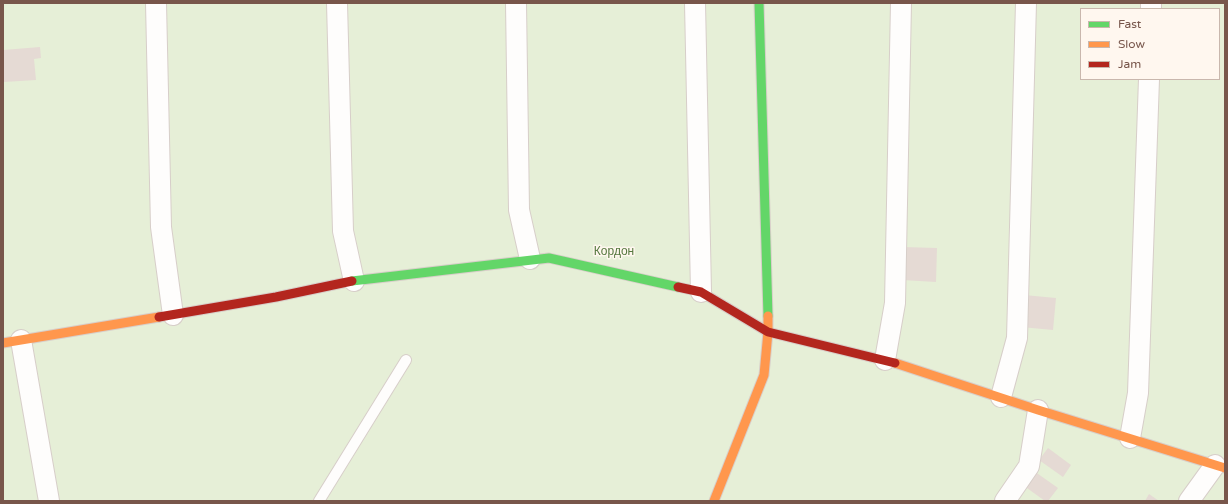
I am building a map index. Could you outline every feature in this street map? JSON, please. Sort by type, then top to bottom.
[{"type":"street","points":[[156,3],[161,227],[173,315]]},
{"type":"street","points":[[337,3],[343,231],[354,281]]},
{"type":"street","points":[[516,3],[519,210],[530,259]]},
{"type":"street","points":[[695,3],[701,292]]},
{"type":"street","points":[[714,501],[764,375],[768,332],[759,3]]},
{"type":"street","points":[[885,360],[895,302],[901,3]]},
{"type":"street","points":[[1001,397],[1017,338],[1026,3]]},
{"type":"street","points":[[1130,438],[1138,394],[1149,80]]},
{"type":"street","points":[[48,501],[8,342],[276,298],[354,281],[530,259],[549,258],[701,292],[768,332],[885,360],[1220,467],[1189,501]]},
{"type":"street","points":[[1005,501],[1029,466],[1038,410]]},
{"type":"lane","points":[[319,501],[406,360]]},
{"type":"green space","name":"Кордон","points":[[3,3],[1225,3],[1225,501],[3,501]]},
{"type":"building","points":[[40,47],[41,58],[34,59],[36,80],[4,82],[3,50]]},
{"type":"building","points":[[903,247],[937,248],[936,282],[902,280]]},
{"type":"building","points":[[1024,295],[1056,298],[1053,330],[1021,327]]},
{"type":"building","points":[[1048,448],[1071,465],[1063,477],[1039,460]]},
{"type":"building","points":[[1031,469],[1058,488],[1048,501],[1045,501],[1020,483]]},
{"type":"building","points":[[1149,494],[1159,501],[1145,501]]},
{"type":"traffic: fast","points":[[759,3],[768,316]]},
{"type":"traffic: fast","points":[[352,281],[549,258],[678,287]]},
{"type":"traffic: slow","points":[[714,501],[764,375],[768,316]]},
{"type":"traffic: slow","points":[[3,343],[159,317]]},
{"type":"traffic: slow","points":[[895,363],[1038,410],[1225,468]]},
{"type":"traffic: jam","points":[[159,317],[276,297],[352,281]]},
{"type":"traffic: jam","points":[[678,287],[701,292],[768,332],[895,363]]}]
